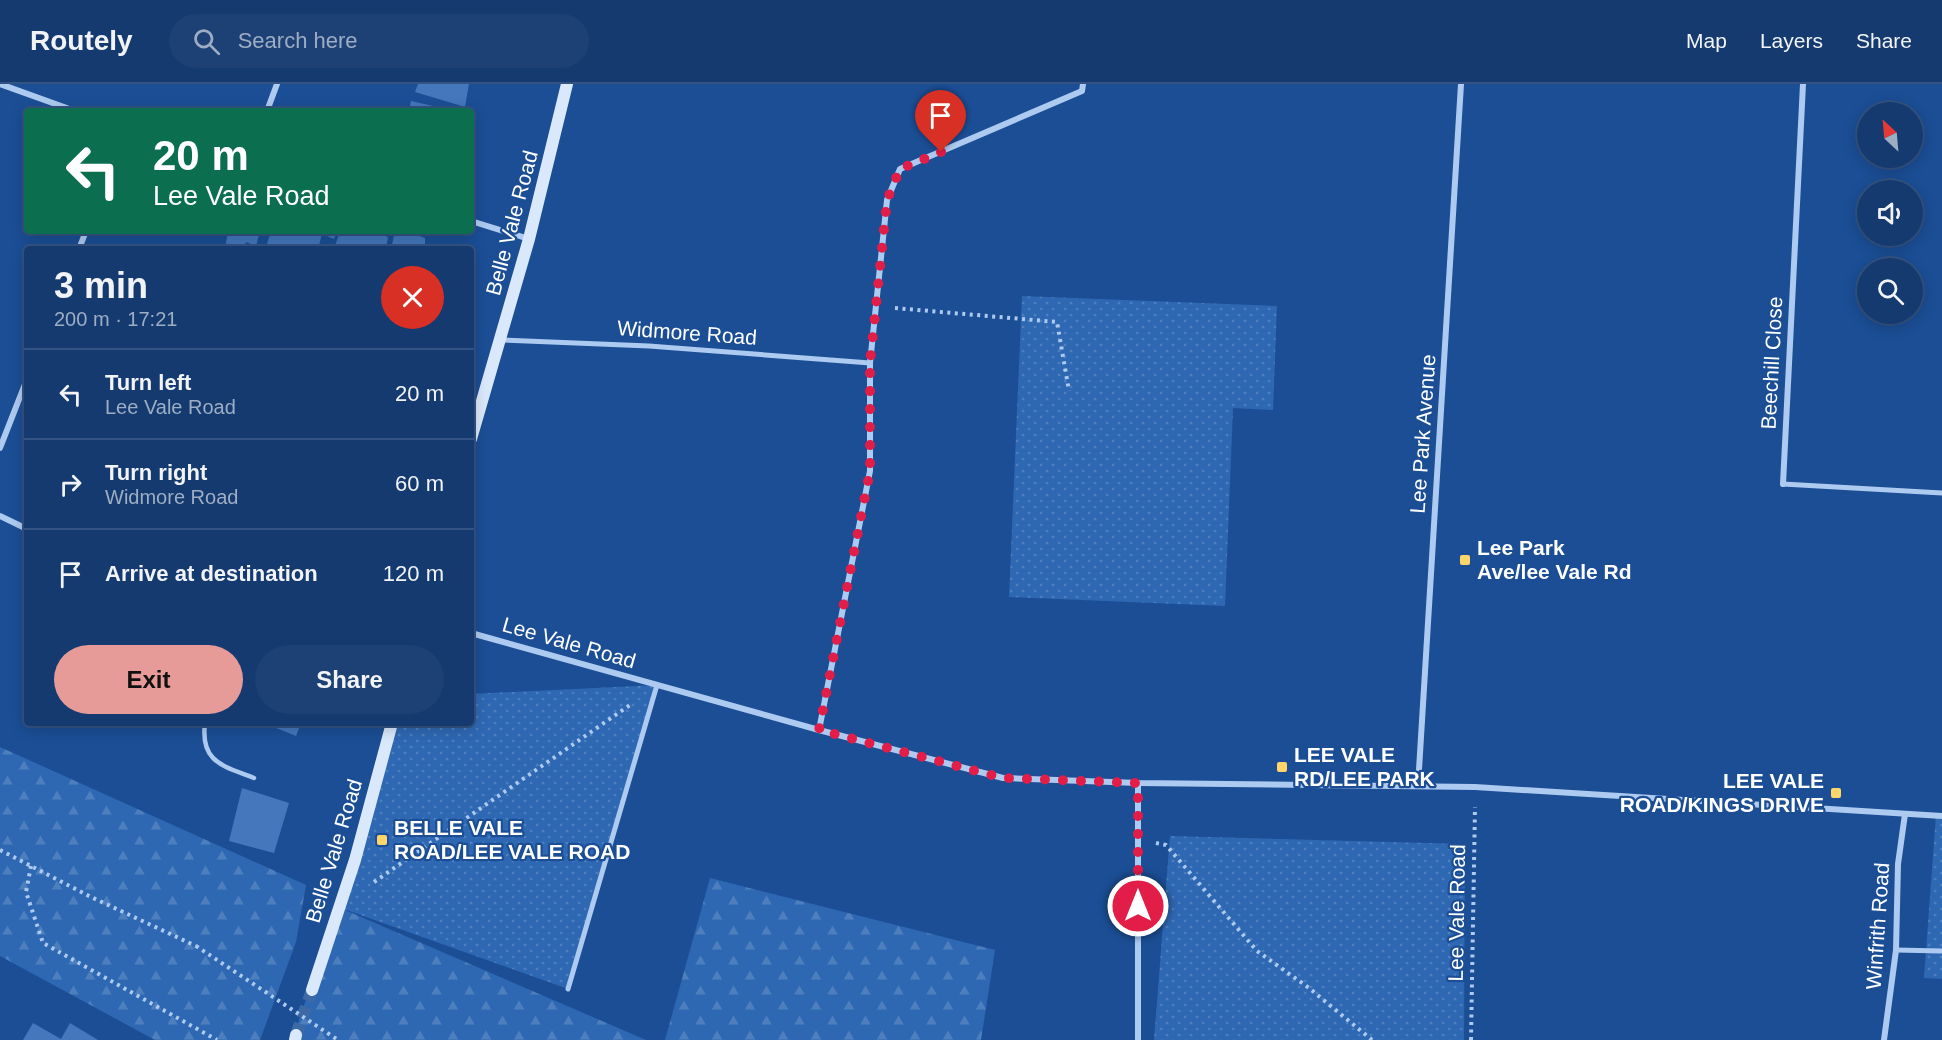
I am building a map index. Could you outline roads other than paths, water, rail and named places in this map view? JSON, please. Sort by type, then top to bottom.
[{"type":"main road","name":"Belle Vale Road","points":[[474,430],[529,239],[567,84]]},
{"type":"main road","name":"Belle Vale Road","points":[[312,990],[355,860],[391,726]]},
{"type":"street","points":[[0,84],[67,108]]},
{"type":"street","points":[[268,108],[277,84]]},
{"type":"street","points":[[819,730],[870,471],[870,363],[887,200],[900,169],[1082,91],[1083,84]]},
{"type":"street","name":"Lee Park Avenue","points":[[1418,786],[1461,84]]},
{"type":"street","name":"Beechill Close","points":[[1803,84],[1783,484],[1942,493]]},
{"type":"street","points":[[474,222],[529,239]]},
{"type":"street","name":"Widmore Road","points":[[501,340],[649,346],[870,363]]},
{"type":"street","points":[[0,448],[24,387]]},
{"type":"street","points":[[0,516],[24,528]]},
{"type":"street","name":"Lee Vale Road","points":[[474,634],[657,686],[1003,778],[1138,783],[1476,787],[1942,816]]},
{"type":"street","name":"Lee Vale Road","points":[[568,988],[657,686]]},
{"type":"street","points":[[1138,783],[1138,1040]]},
{"type":"street","name":"Winfrith Road","points":[[1884,1040],[1896,950],[1898,864],[1905,814]]},
{"type":"street","points":[[1896,950],[1942,951]]},
{"type":"lane","points":[[205,726],[207,751],[217,763],[254,778]]},
{"type":"tunnel","points":[[296,1035],[312,990]]},
{"type":"place","name":"Lee Park Ave/lee Vale Rd","points":[[1465,560]]},
{"type":"place","name":"LEE VALE RD/LEE PARK","points":[[1282,767]]},
{"type":"place","name":"LEE VALE ROAD/KINGS DRIVE","points":[[1836,793]]},
{"type":"place","name":"BELLE VALE ROAD/LEE VALE ROAD","points":[[382,840]]}]
